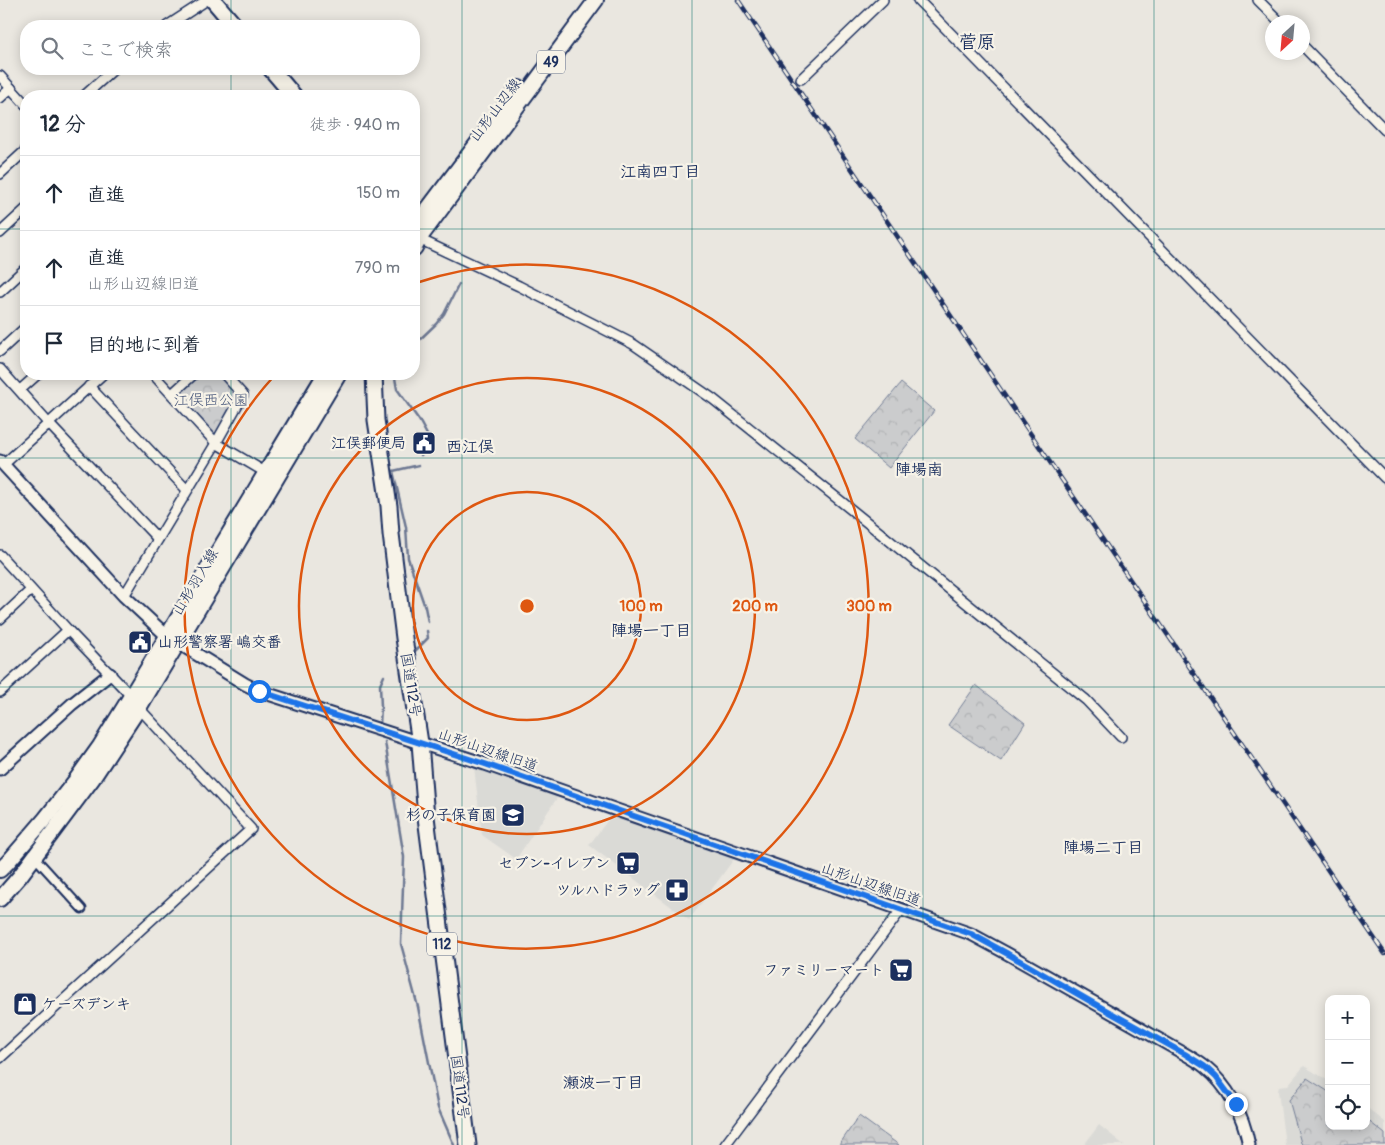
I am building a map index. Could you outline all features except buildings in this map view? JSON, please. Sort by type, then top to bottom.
[{"type":"highway","points":[[213,0],[230,20]]},
{"type":"highway","points":[[276,75],[289,90]]},
{"type":"highway","name":"国道112号","points":[[374,380],[376,420],[389,506],[404,638],[420,743],[428,836],[468,1145]]},
{"type":"main road","name":"山形山辺線","points":[[420,230],[586,0]]},
{"type":"main road","name":"山形山辺線","points":[[500,121],[596,0]]},
{"type":"main road","name":"山形羽入線","points":[[172,640],[265,472],[321,380]]},
{"type":"main road","name":"山形羽入線","points":[[0,899],[20,876],[93,778],[172,640],[335,380]]},
{"type":"main road","name":"山形羽入線","points":[[0,870],[45,819],[135,702]]},
{"type":"street","points":[[176,20],[207,0]]},
{"type":"street","points":[[801,79],[883,0]]},
{"type":"street","points":[[918,0],[1385,478]]},
{"type":"street","points":[[1258,0],[1273,15]]},
{"type":"street","points":[[1310,54],[1385,130]]},
{"type":"street","points":[[91,90],[107,75]]},
{"type":"street","points":[[0,76],[20,98]]},
{"type":"street","points":[[0,98],[11,88]]},
{"type":"street","points":[[0,174],[20,156]]},
{"type":"street","points":[[0,233],[20,214]]},
{"type":"street","points":[[420,239],[519,286],[633,344],[713,399],[1086,700],[1121,737]]},
{"type":"street","points":[[0,292],[20,274]]},
{"type":"street","points":[[0,351],[20,333]]},
{"type":"street","points":[[0,369],[49,424],[158,539]]},
{"type":"street","points":[[20,390],[31,380]]},
{"type":"street","points":[[1,465],[96,380]]},
{"type":"street","points":[[159,380],[216,443],[265,472]]},
{"type":"street","points":[[172,394],[187,380]]},
{"type":"street","points":[[124,596],[243,395],[229,380]]},
{"type":"street","points":[[90,386],[187,490]]},
{"type":"street","name":"山形山辺線旧道","points":[[1,465],[124,596],[172,640],[245,684],[259,691],[612,808],[971,934],[1204,1066],[1216,1077],[1236,1104],[1245,1127],[1249,1145]]},
{"type":"street","points":[[0,555],[251,829],[0,1058]]},
{"type":"street","points":[[0,619],[31,590]]},
{"type":"street","points":[[0,692],[68,630]]},
{"type":"street","points":[[0,769],[72,704],[110,674]]},
{"type":"street","points":[[40,863],[82,909]]},
{"type":"street","points":[[725,1145],[901,910]]},
{"type":"shaded area","name":"杉の子保育園","points":[[474,767],[559,795],[516,859],[482,835]]},
{"type":"shaded area","points":[[611,816],[734,859],[689,920],[589,845]]},
{"type":"shaded area","points":[[1304,1066],[1325,1079],[1325,1130],[1370,1130],[1370,1110],[1385,1122],[1385,1145],[1285,1145],[1278,1091],[1279,1086],[1288,1085]]},
{"type":"shaded area","points":[[1099,1125],[1124,1145],[1084,1145]]},
{"type":"green space","name":"江俣西公園","points":[[187,380],[229,380],[243,395],[216,443],[172,394]]},
{"type":"green space","points":[[901,383],[934,411],[889,468],[855,439]]},
{"type":"green space","points":[[976,685],[1025,723],[1001,761],[948,725]]},
{"type":"green space","points":[[1307,1078],[1325,1089],[1325,1130],[1370,1130],[1370,1122],[1385,1134],[1385,1145],[1303,1145],[1289,1100]]},
{"type":"green space","points":[[859,1116],[899,1145],[839,1145]]},
{"type":"waterway","points":[[420,339],[444,314],[459,284]]},
{"type":"waterway","points":[[395,380],[397,389],[419,420],[432,444],[421,455]]},
{"type":"waterway","points":[[419,465],[393,471],[406,527],[408,558],[425,607],[428,622]]},
{"type":"waterway","points":[[415,651],[428,638],[427,631]]},
{"type":"waterway","points":[[380,725],[380,685],[384,676]]},
{"type":"waterway","points":[[385,742],[404,857],[401,944],[418,1007],[438,1108],[454,1145]]},
{"type":"railway","points":[[738,0],[1385,954]]},
{"type":"place","name":"江俣郵便局","points":[[424,443]]},
{"type":"place","name":"山形警察署 嶋交番","points":[[140,642]]},
{"type":"place","name":"杉の子保育園","points":[[513,815]]},
{"type":"place","name":"セブン-イレブン","points":[[628,863]]},
{"type":"place","name":"ツルハドラッグ","points":[[677,890]]},
{"type":"place","name":"ファミリーマート","points":[[901,970]]},
{"type":"place","name":"ケーズデンキ","points":[[25,1004]]},
{"type":"district","name":"菅原","points":[[977,42]]},
{"type":"district","name":"江南四丁目","points":[[660,171]]},
{"type":"district","name":"西江俣","points":[[470,446]]},
{"type":"district","name":"陣場南","points":[[919,469]]},
{"type":"district","name":"陣場一丁目","points":[[651,630]]},
{"type":"district","name":"陣場二丁目","points":[[1103,847]]},
{"type":"district","name":"瀬波一丁目","points":[[603,1082]]},
{"type":"route","points":[[259,691],[485,764],[971,934],[1204,1066],[1216,1077],[1236,1104]]}]
